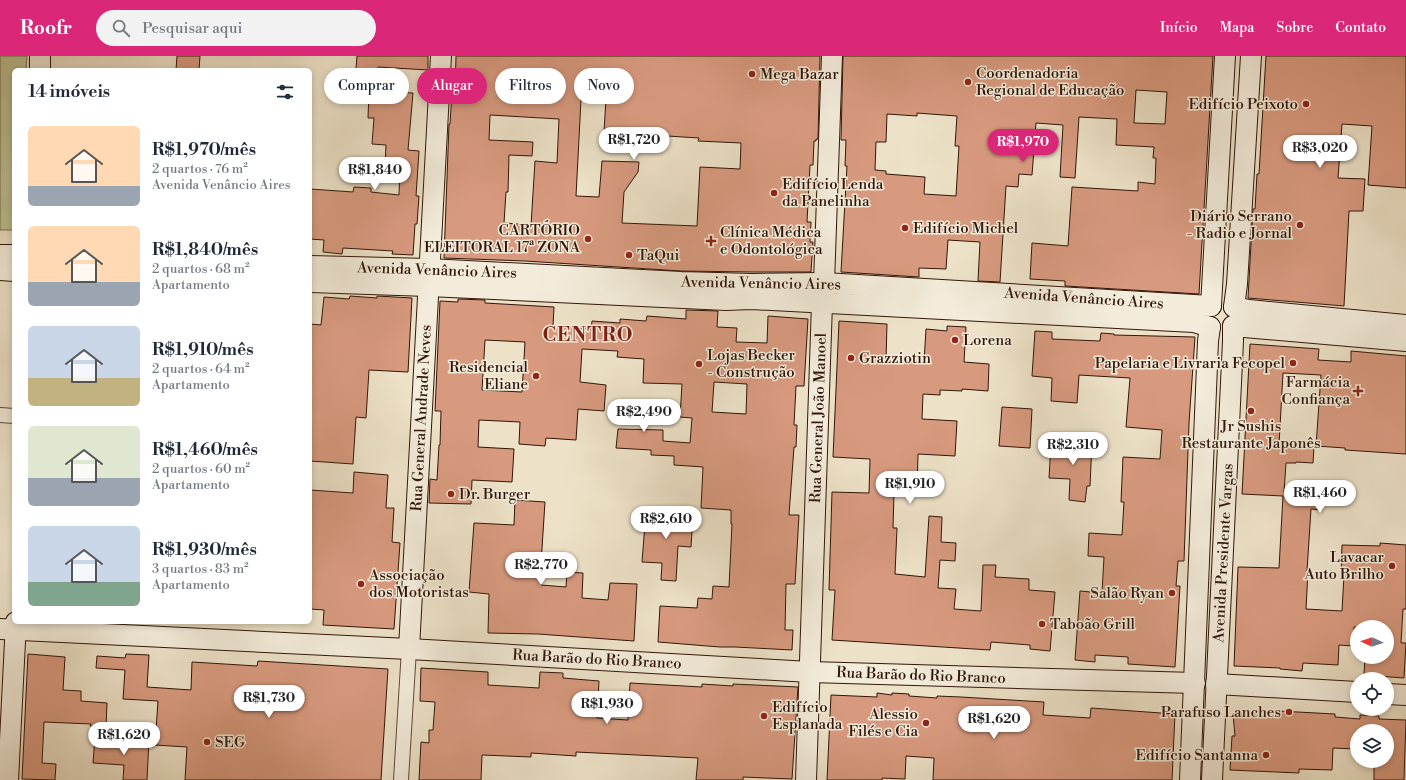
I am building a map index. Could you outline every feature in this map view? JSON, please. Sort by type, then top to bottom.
[{"type":"main road","points":[[40,56],[40,68]]},
{"type":"main road","name":"Rua General Andrade Neves","points":[[409,649],[441,56]]},
{"type":"main road","name":"Rua General João Manoel","points":[[806,780],[832,56]]},
{"type":"main road","points":[[1211,306],[1210,296],[1225,56]]},
{"type":"main road","name":"Avenida Presidente Vargas","points":[[1212,780],[1233,357],[1233,317],[1237,284],[1251,56]]},
{"type":"main road","points":[[0,254],[12,255]]},
{"type":"main road","name":"Avenida Venâncio Aires","points":[[312,266],[429,278],[681,290],[726,300],[752,292],[824,282],[1211,306]]},
{"type":"main road","points":[[0,270],[12,271]]},
{"type":"main road","name":"Avenida Venâncio Aires","points":[[312,282],[429,278]]},
{"type":"main road","points":[[889,307],[890,286]]},
{"type":"main road","name":"Avenida Venâncio Aires","points":[[752,292],[822,303],[1194,322],[1210,326]]},
{"type":"main road","points":[[1233,317],[1228,303],[1215,303],[1208,310],[1207,319],[1210,326],[1215,330],[1221,331],[1227,330],[1233,317],[1249,310],[1406,325]]},
{"type":"main road","points":[[1233,317],[1406,341]]},
{"type":"main road","name":"Avenida Presidente Vargas","points":[[1190,780],[1208,341],[1210,326]]},
{"type":"main road","points":[[8,780],[10,627]]},
{"type":"main road","name":"Rua Barão do Rio Branco","points":[[10,627],[810,672],[1195,683]]},
{"type":"main road","points":[[1195,683],[1197,690],[1202,694],[1208,694],[1214,691],[1216,684],[1350,692]]},
{"type":"main road","points":[[1394,694],[1406,695]]},
{"type":"street","points":[[0,415],[12,416]]},
{"type":"street","name":"Rua General Andrade Neves","points":[[401,780],[409,649]]},
{"type":"green space","points":[[0,56],[27,56],[26,68],[12,68],[12,230],[0,230]]},
{"type":"building","points":[[177,56],[200,56],[199,68],[176,68]]},
{"type":"building","points":[[357,56],[428,56],[428,68],[417,68],[417,69],[378,67],[356,68]]},
{"type":"building","points":[[456,56],[820,56],[818,139],[814,141],[813,165],[810,165],[807,222],[811,222],[810,242],[813,242],[811,272],[681,271],[525,261],[444,258],[451,104],[487,104],[487,68],[456,68]],"holes":[[[574,68],[634,68],[634,104],[606,104],[604,132],[699,138],[698,141],[741,143],[740,169],[700,167],[697,226],[622,223],[624,192],[638,172],[639,162],[602,161],[599,197],[576,196],[581,104],[574,104]],[[490,115],[559,119],[557,163],[535,161],[531,225],[504,223],[506,192],[508,192],[509,155],[532,156],[533,142],[489,140]]]},
{"type":"building","points":[[843,56],[1213,56],[1199,294],[1065,286],[1065,281],[1030,279],[1032,243],[1068,246],[1072,187],[1138,191],[1138,182],[1155,184],[1156,158],[1153,158],[1154,147],[1116,145],[1117,119],[1079,117],[1075,178],[1060,177],[1063,125],[1036,123],[1032,175],[1019,174],[1018,187],[1006,186],[1000,282],[978,281],[980,242],[948,240],[946,269],[919,268],[919,277],[841,272],[847,166],[845,166],[846,140],[841,140]],"holes":[[[1136,90],[1167,92],[1165,124],[1134,123]],[[917,113],[957,116],[955,146],[959,146],[956,196],[924,194],[925,177],[886,174],[886,171],[875,170],[876,142],[886,142],[887,114],[917,116]]]},
{"type":"building","points":[[1266,56],[1406,56],[1406,188],[1368,185],[1372,126],[1342,124],[1338,178],[1365,179],[1363,211],[1349,211],[1344,306],[1248,298],[1253,209],[1255,209],[1257,174],[1259,174]]},
{"type":"building","points":[[409,93],[413,93],[408,150],[419,151],[416,196],[419,196],[413,255],[392,254],[393,251],[343,248],[342,254],[323,252],[324,240],[312,239],[312,189],[353,192],[354,187],[371,188],[371,192],[399,195],[400,167],[385,166],[386,145],[372,144],[374,118],[368,118],[369,104],[409,104]]},
{"type":"building","points":[[350,296],[412,298],[408,372],[369,370],[366,418],[356,417],[353,464],[312,461],[312,324],[321,325],[324,297],[349,299]]},
{"type":"building","points":[[458,299],[485,300],[485,303],[554,307],[553,326],[591,329],[592,321],[620,323],[620,319],[646,321],[647,316],[686,319],[686,310],[718,311],[717,327],[737,328],[736,342],[767,343],[768,316],[808,319],[804,386],[796,386],[794,425],[797,425],[796,447],[794,447],[789,515],[799,515],[795,584],[786,584],[785,630],[793,630],[792,650],[720,647],[658,642],[660,606],[697,608],[698,598],[712,599],[713,586],[729,587],[732,524],[731,510],[701,508],[703,467],[674,465],[674,456],[651,455],[651,450],[616,448],[618,429],[663,430],[663,441],[690,443],[692,418],[680,417],[682,384],[643,383],[644,359],[617,357],[618,351],[582,349],[580,382],[606,385],[604,411],[578,409],[576,440],[546,438],[545,446],[519,444],[520,422],[479,420],[478,447],[514,449],[512,482],[472,480],[471,504],[429,503],[430,479],[437,480],[440,445],[441,411],[435,411],[440,301],[458,302]],"holes":[[[485,340],[525,342],[522,392],[482,390]],[[714,382],[747,384],[746,414],[712,412]]]},
{"type":"building","points":[[839,321],[887,324],[886,360],[924,362],[926,329],[947,331],[947,326],[966,327],[964,362],[989,364],[988,391],[962,389],[962,391],[940,390],[940,395],[923,394],[922,419],[957,421],[955,456],[918,454],[917,493],[894,492],[893,528],[897,528],[895,574],[925,577],[929,516],[942,517],[941,542],[956,543],[955,561],[940,560],[938,588],[956,589],[954,609],[981,611],[983,565],[996,565],[995,577],[1029,579],[1029,590],[1055,592],[1050,651],[1030,649],[1030,645],[991,642],[990,650],[832,640],[835,590],[829,590],[832,492],[869,493],[870,459],[833,457]]},
{"type":"building","points":[[1035,331],[1052,332],[1052,339],[1100,341],[1101,333],[1114,335],[1195,337],[1189,423],[1184,561],[1178,561],[1176,586],[1180,586],[1175,667],[1128,664],[1128,657],[1095,655],[1095,662],[1075,660],[1080,591],[1102,593],[1104,557],[1088,556],[1089,533],[1122,535],[1124,502],[1121,502],[1123,457],[1160,459],[1162,430],[1126,427],[1130,378],[1079,375],[1077,403],[1051,401],[1052,378],[1032,376]]},
{"type":"building","points":[[1250,344],[1319,349],[1318,360],[1351,362],[1351,351],[1406,356],[1406,454],[1345,450],[1345,448],[1316,446],[1321,375],[1283,373],[1279,445],[1314,447],[1313,463],[1286,463],[1284,492],[1323,494],[1322,510],[1311,509],[1306,609],[1342,611],[1344,575],[1341,575],[1342,545],[1380,546],[1380,543],[1406,545],[1406,609],[1403,609],[1401,643],[1406,643],[1404,678],[1394,677],[1394,672],[1364,672],[1365,664],[1394,664],[1394,620],[1350,620],[1350,646],[1339,645],[1338,665],[1303,663],[1302,671],[1280,668],[1234,666],[1238,567],[1279,568],[1283,496],[1242,494]]},
{"type":"building","points":[[1002,407],[1032,409],[1030,448],[999,446]]},
{"type":"building","points":[[1073,440],[1092,441],[1090,486],[1087,486],[1085,502],[1069,500],[1070,479],[1049,478],[1051,443],[1073,444]]},
{"type":"building","points":[[354,472],[388,475],[386,508],[394,508],[392,542],[400,543],[394,629],[323,625],[324,610],[312,609],[312,490],[353,493]]},
{"type":"building","points":[[515,500],[545,502],[540,579],[541,585],[566,587],[567,572],[583,573],[582,598],[608,600],[610,583],[637,584],[634,641],[538,634],[488,633],[489,594],[469,592],[474,523],[514,525]]},
{"type":"building","points":[[646,511],[693,515],[691,547],[678,546],[676,581],[661,580],[662,563],[642,562]]},
{"type":"building","points":[[28,654],[65,657],[63,690],[81,691],[81,701],[107,703],[106,727],[90,726],[91,724],[44,722],[42,763],[56,764],[55,780],[22,779]]},
{"type":"building","points":[[126,654],[149,655],[147,687],[191,690],[192,662],[257,666],[258,661],[388,669],[381,780],[185,780],[187,747],[155,745],[158,701],[123,699],[125,670],[96,668],[97,656],[125,658]]},
{"type":"building","points":[[421,668],[488,672],[488,685],[539,688],[540,672],[563,673],[563,678],[599,681],[597,718],[628,720],[630,683],[702,687],[702,684],[733,686],[733,684],[798,687],[792,779],[743,777],[743,780],[696,780],[698,758],[576,752],[576,756],[531,753],[531,757],[482,755],[481,780],[419,780],[421,742],[429,743],[429,730],[433,730],[435,702],[420,701]]},
{"type":"building","points":[[877,693],[892,695],[892,693],[909,694],[909,696],[937,698],[937,696],[1044,702],[1043,715],[1090,718],[1091,708],[1175,714],[1172,780],[933,780],[934,758],[906,756],[905,779],[882,778],[882,780],[827,780],[831,695],[877,697]]},
{"type":"building","points":[[1279,711],[1335,714],[1335,717],[1360,719],[1360,716],[1379,716],[1379,719],[1406,720],[1404,780],[1374,780],[1374,768],[1394,768],[1394,724],[1350,724],[1350,749],[1333,748],[1332,770],[1299,769],[1299,773],[1230,770],[1232,736],[1235,736],[1233,714],[1280,716]]},
{"type":"building","points":[[95,737],[149,740],[147,780],[123,780],[124,765],[93,763]]},
{"type":"place","name":"Mega Bazar","points":[[752,74]]},
{"type":"place","name":"Coordenadoria Regional de Educação","points":[[968,82]]},
{"type":"place","name":"Edifício Peixoto","points":[[1306,104]]},
{"type":"place","name":"Edifício Lenda da Panelinha","points":[[774,193]]},
{"type":"place","name":"Diário Serrano - Radio e Jornal","points":[[1300,225]]},
{"type":"place","name":"Edifício Michel","points":[[905,228]]},
{"type":"place","name":"CARTÓRIO ELEITORAL 17ª ZONA","points":[[588,239]]},
{"type":"place","name":"Clínica Médica e Odontológica","points":[[711,241]]},
{"type":"place","name":"TaQui","points":[[629,255]]},
{"type":"place","name":"Lorena","points":[[955,340]]},
{"type":"place","name":"Grazziotin","points":[[851,358]]},
{"type":"place","name":"Papelaria e Livraria Fecopel","points":[[1293,363]]},
{"type":"place","name":"Lojas Becker - Construção","points":[[699,364]]},
{"type":"place","name":"Residencial Eliane","points":[[536,376]]},
{"type":"place","name":"Farmácia Confiança","points":[[1358,391]]},
{"type":"place","name":"Jr Sushis Restaurante Japonês","points":[[1251,411]]},
{"type":"place","name":"Dr. Burger","points":[[451,494]]},
{"type":"place","name":"Lavacar Auto Brilho","points":[[1392,566]]},
{"type":"place","name":"Associação dos Motoristas","points":[[361,584]]},
{"type":"place","name":"Salão Ryan","points":[[1172,593]]},
{"type":"place","name":"Taboão Grill","points":[[1042,624]]},
{"type":"place","name":"Parafuso Lanches","points":[[1289,712]]},
{"type":"place","name":"Edifício Esplanada","points":[[764,716]]},
{"type":"place","name":"Alessio Filés e Cia","points":[[926,723]]},
{"type":"place","name":"SEG","points":[[207,742]]},
{"type":"place","name":"Edifício Santanna","points":[[1266,755]]},
{"type":"district","name":"CENTRO","points":[[588,334]]}]
